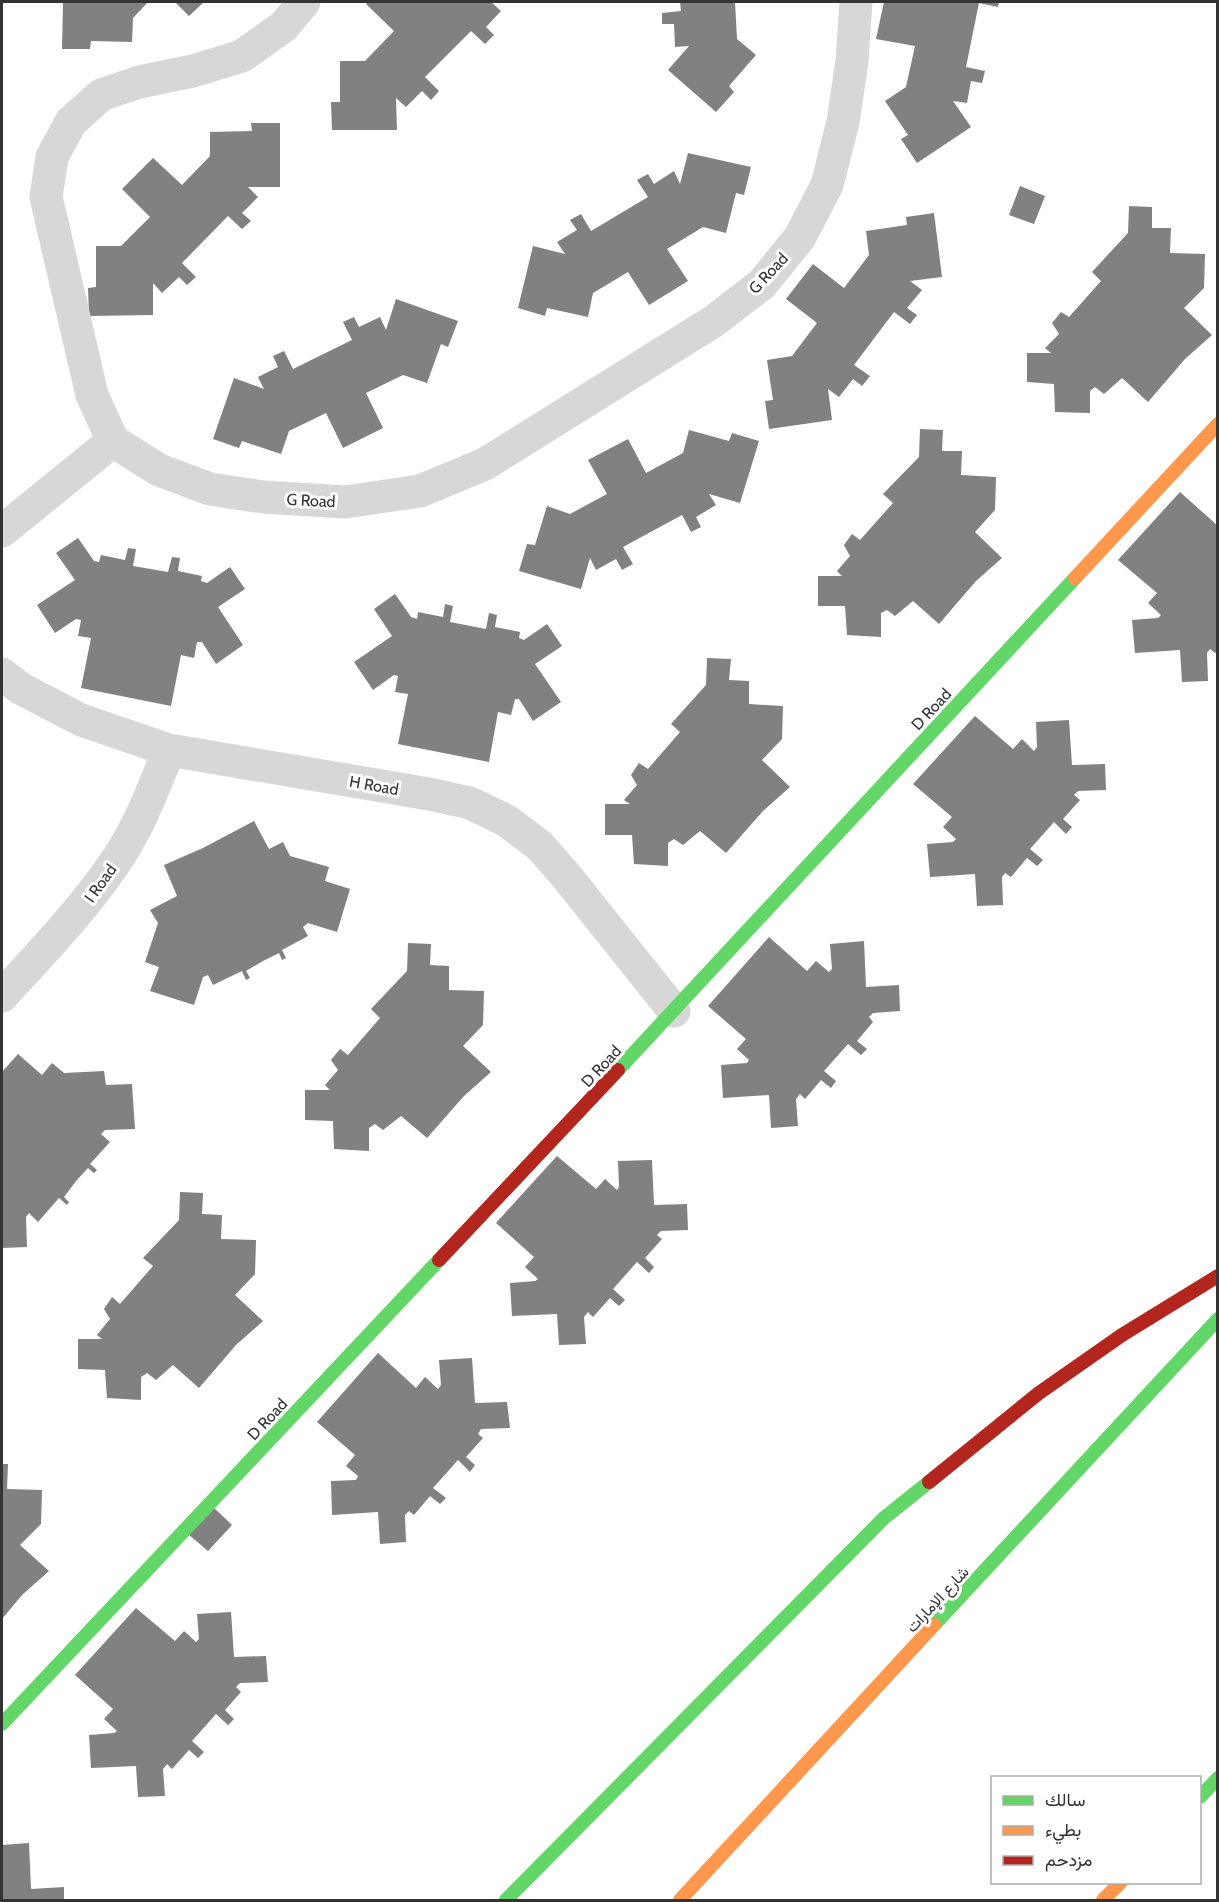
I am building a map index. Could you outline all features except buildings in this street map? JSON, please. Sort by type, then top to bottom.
[{"type":"main road","name":"D Road","points":[[2,1724],[674,1011],[1218,424]]},
{"type":"main road","points":[[506,1900],[884,1518],[1039,1393],[1122,1335],[1218,1276]]},
{"type":"main road","name":"شارع الإمارات","points":[[681,1900],[1218,1319]]},
{"type":"main road","points":[[1201,1796],[1218,1778]]},
{"type":"main road","points":[[1103,1900],[1118,1884]]},
{"type":"street","points":[[2,531],[112,441],[92,396],[46,197],[52,157],[71,122],[101,95],[139,82],[193,71],[242,56],[284,26],[304,2]]},
{"type":"street","name":"G Road","points":[[112,441],[159,470],[210,489],[286,499],[345,502],[420,491],[485,464],[714,321],[762,284],[800,237],[827,184],[843,122],[852,61],[856,2]]},
{"type":"street","name":"H Road","points":[[2,674],[20,688],[81,720],[169,750],[429,794],[470,803],[507,821],[540,846],[674,1011]]},
{"type":"street","name":"I Road","points":[[2,996],[85,905],[119,856],[147,804],[169,750]]},
{"type":"traffic: fast","points":[[618,1070],[1075,578]]},
{"type":"traffic: fast","points":[[2,1724],[439,1260]]},
{"type":"traffic: fast","points":[[934,1625],[1218,1319]]},
{"type":"traffic: fast","points":[[506,1900],[884,1518],[929,1482]]},
{"type":"traffic: fast","points":[[1201,1796],[1218,1778]]},
{"type":"traffic: slow","points":[[1075,578],[1218,424]]},
{"type":"traffic: slow","points":[[680,1900],[934,1625]]},
{"type":"traffic: slow","points":[[1103,1900],[1119,1884]]},
{"type":"traffic: jam","points":[[439,1260],[618,1070]]},
{"type":"traffic: jam","points":[[929,1482],[1039,1393],[1122,1335],[1218,1276]]}]
